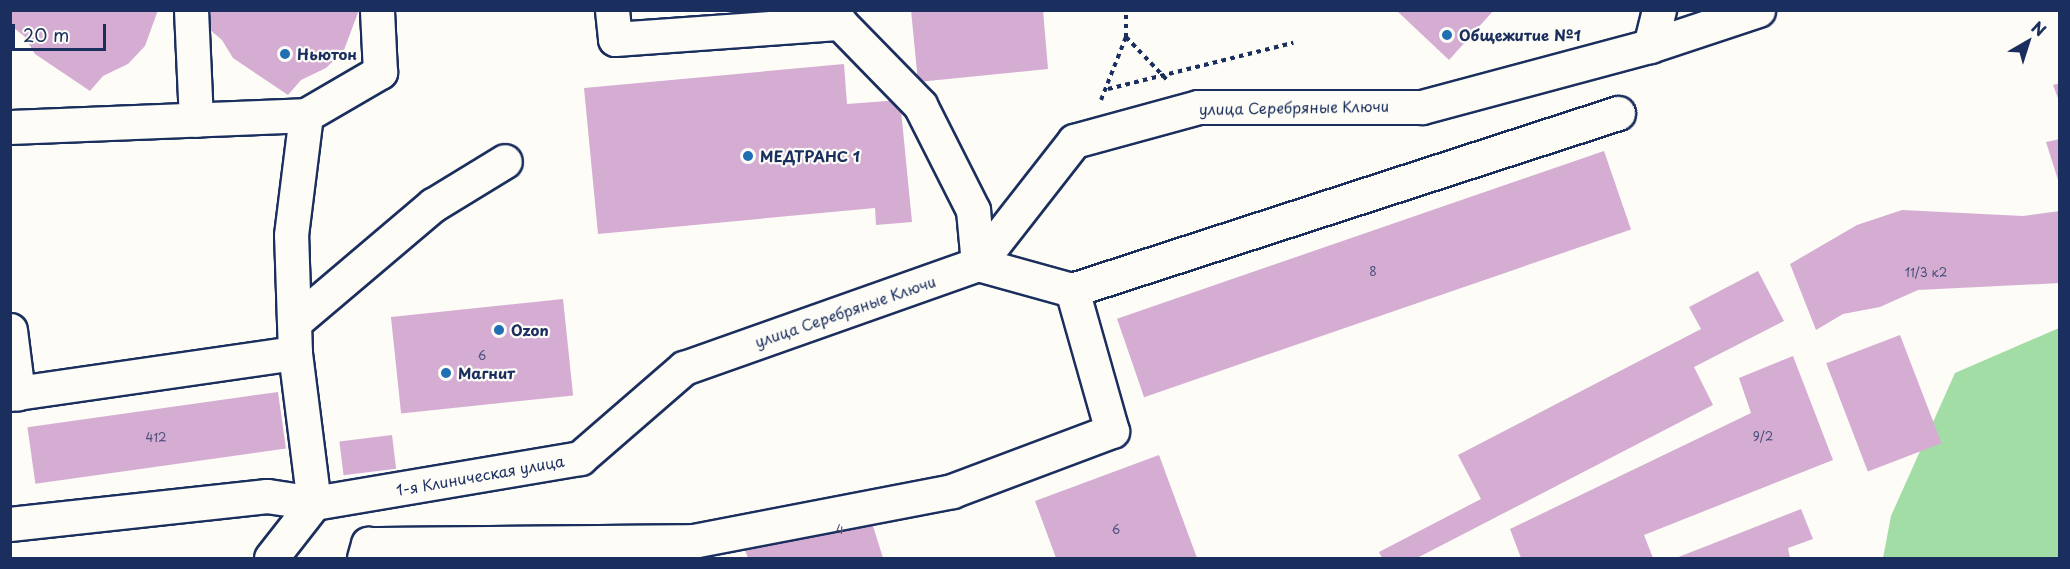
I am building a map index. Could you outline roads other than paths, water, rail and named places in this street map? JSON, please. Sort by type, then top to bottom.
[{"type":"street","points":[[190,10],[196,120]]},
{"type":"street","points":[[10,127],[306,115],[380,72],[377,10]]},
{"type":"street","points":[[612,10],[615,39],[840,23],[920,105],[973,210],[978,264],[1072,290],[1618,112]]},
{"type":"street","points":[[1650,46],[1659,10]]},
{"type":"street","name":"улица Серебряные Ключи","points":[[684,368],[978,264],[1074,141],[1198,107],[1422,107],[1650,46],[1758,10]]},
{"type":"street","points":[[271,558],[314,503],[295,353],[296,321],[291,236],[306,115]]},
{"type":"street","points":[[296,321],[433,205],[505,161]]},
{"type":"street","points":[[364,558],[368,544],[578,550],[676,550],[693,541],[952,491],[1112,431],[1072,290]]},
{"type":"street","points":[[10,330],[14,393],[295,353]]},
{"type":"street","name":"1-я Клиническая улица","points":[[10,524],[267,496],[314,503],[580,458],[684,368]]},
{"type":"place","name":"Общежитие №1","points":[[1447,35]]},
{"type":"place","name":"Ньютон","points":[[285,54]]},
{"type":"place","name":"МЕДТРАНС 1","points":[[748,156]]},
{"type":"place","name":"Ozon","points":[[499,330]]},
{"type":"place","name":"Магнит","points":[[446,373]]}]
